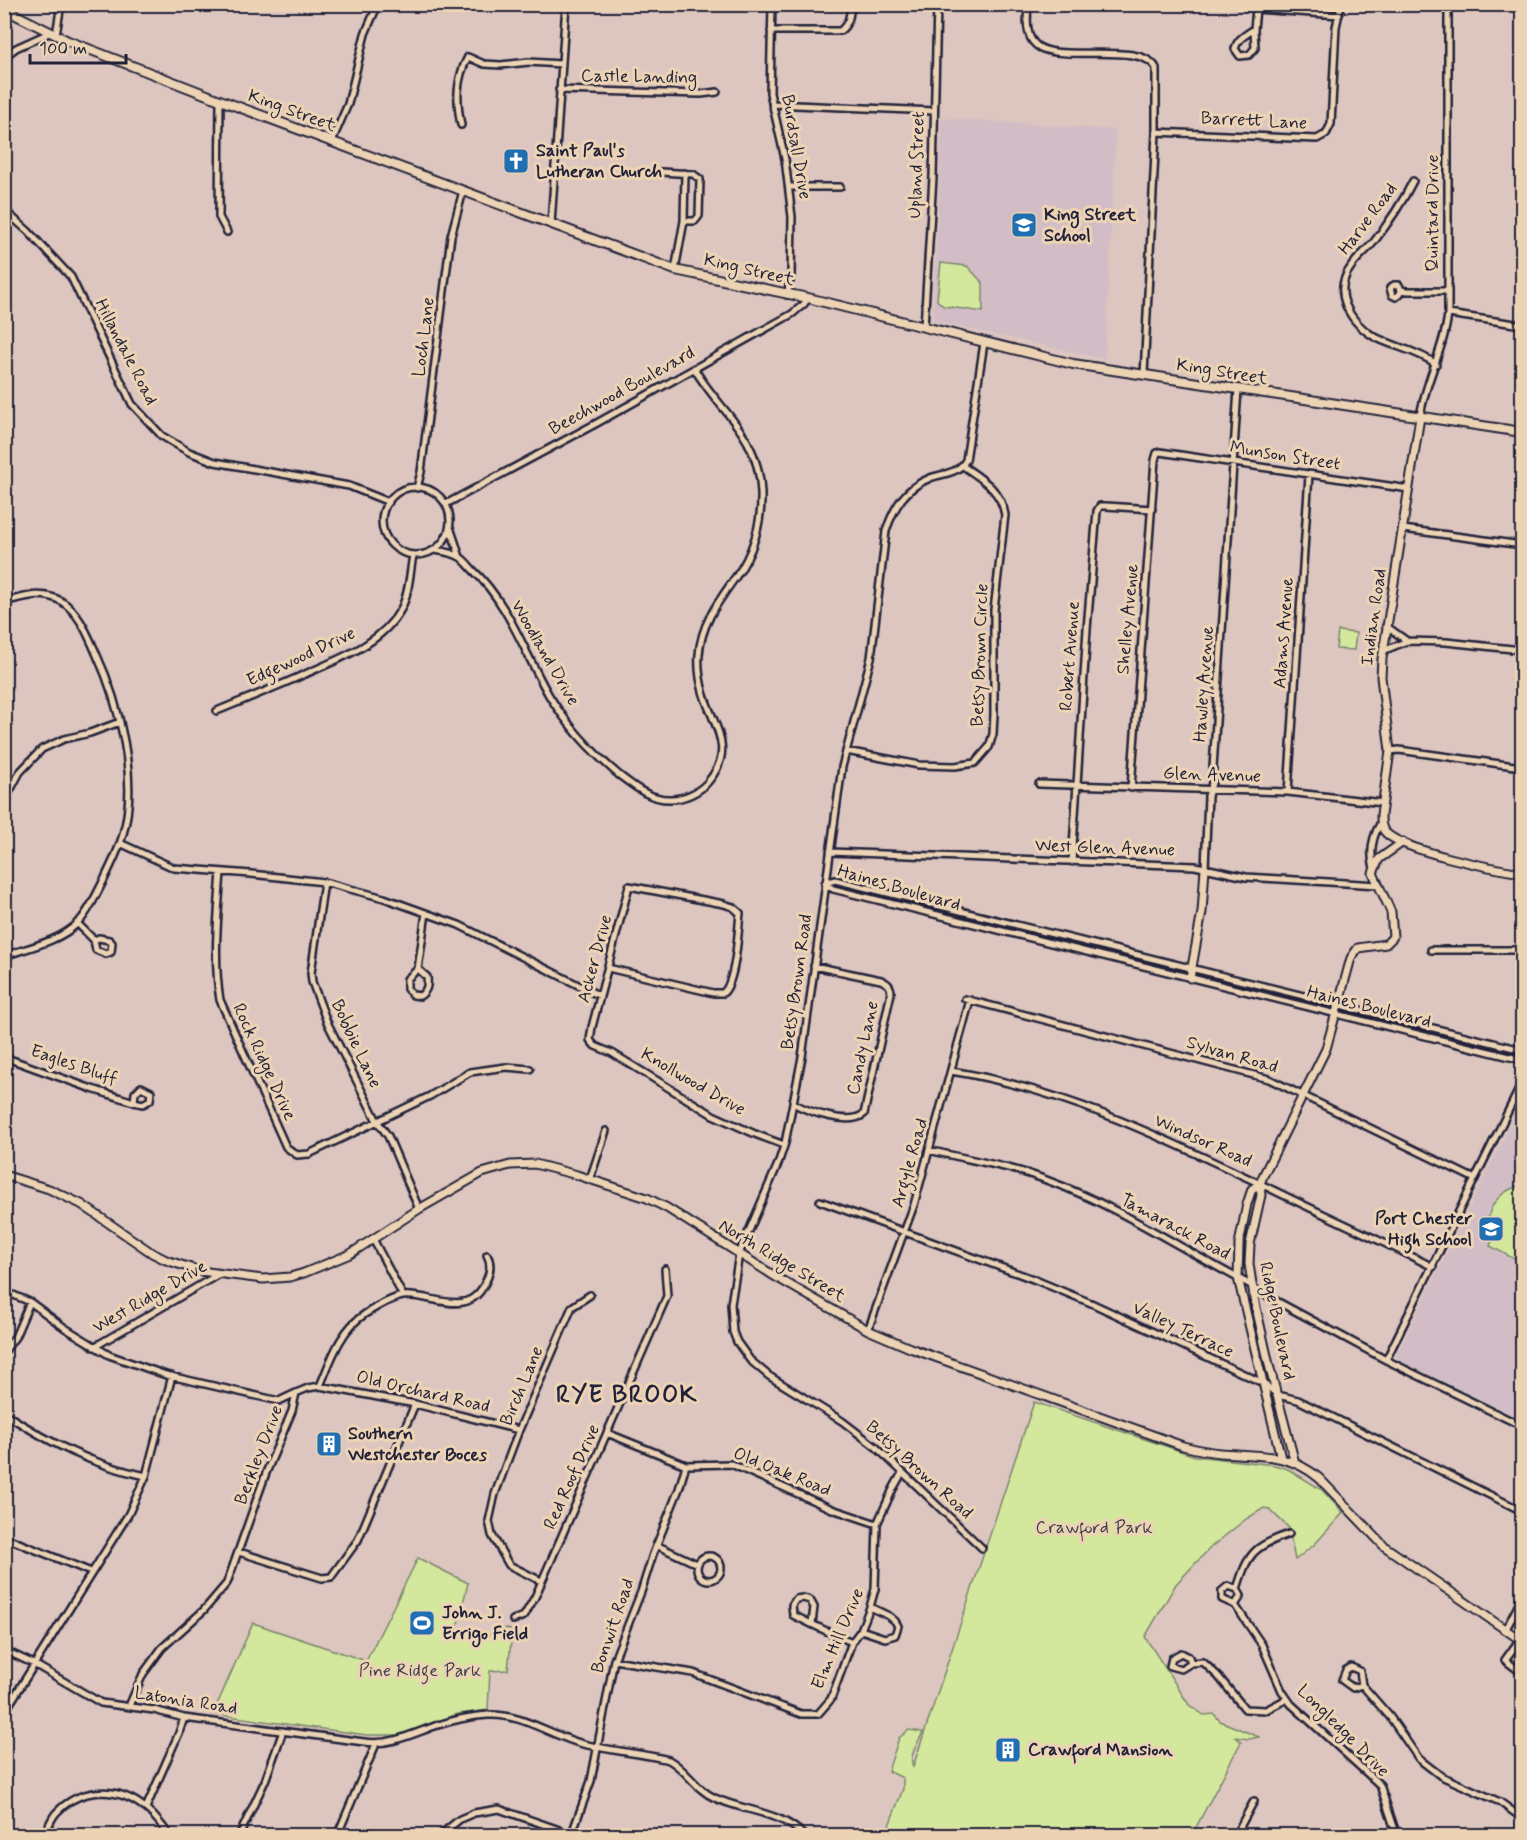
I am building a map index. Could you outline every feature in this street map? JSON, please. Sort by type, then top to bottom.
[{"type":"main road","name":"King Street","points":[[4,9],[52,34],[220,100],[675,270],[808,298],[1073,364],[1522,432]]},
{"type":"street","points":[[4,57],[16,48],[52,34],[61,4]]},
{"type":"street","points":[[332,141],[348,104],[360,53],[378,4]]},
{"type":"street","points":[[551,224],[566,4]]},
{"type":"street","name":"Burdsall Drive","points":[[772,4],[770,82],[772,104],[781,136],[789,187],[793,237],[791,276],[787,295]]},
{"type":"street","points":[[771,31],[834,33],[840,31],[847,25],[850,18],[851,4]]},
{"type":"street","name":"Upland Street","points":[[924,327],[937,4]]},
{"type":"street","points":[[1028,4],[1030,37],[1036,46],[1068,52],[1132,54],[1154,63],[1157,76],[1156,132],[1144,375]]},
{"type":"street","points":[[1236,4],[1257,9],[1339,15]]},
{"type":"street","name":"Barrett Lane","points":[[1156,132],[1322,137],[1331,124],[1336,27],[1341,4]]},
{"type":"street","name":"Quintard Drive","points":[[1420,417],[1425,392],[1445,340],[1448,314],[1448,4]]},
{"type":"street","points":[[1254,29],[1236,45],[1235,49],[1240,56],[1249,55],[1255,48],[1254,29],[1257,9]]},
{"type":"street","points":[[462,125],[458,109],[459,76],[468,57],[484,64],[529,62],[561,64]]},
{"type":"street","name":"Castle Landing","points":[[559,90],[701,94],[717,92]]},
{"type":"street","points":[[220,100],[219,217],[227,232]]},
{"type":"street","points":[[772,104],[934,111]]},
{"type":"street","points":[[662,172],[697,175],[700,179],[699,216],[695,221],[684,221]]},
{"type":"street","points":[[675,270],[684,221],[685,173]]},
{"type":"street","name":"Harve Road","points":[[1413,181],[1403,201],[1373,242],[1350,267],[1343,284],[1344,298],[1349,315],[1368,332],[1375,337],[1429,358],[1436,364]]},
{"type":"street","points":[[789,187],[840,187]]},
{"type":"street","name":"Loch Lane","points":[[417,488],[422,472],[452,236],[463,191]]},
{"type":"street","name":"Hillandale Road","points":[[4,210],[28,231],[71,277],[132,404],[162,436],[189,452],[215,462],[348,486],[389,502]]},
{"type":"street","points":[[1401,290],[1448,291]]},
{"type":"street","name":"Beechwood Boulevard","points":[[446,504],[792,314],[808,298]]},
{"type":"street","points":[[1448,314],[1522,325]]},
{"type":"street","points":[[963,466],[969,447],[984,342]]},
{"type":"street","name":"Woodland Drive","points":[[450,525],[452,538],[460,557],[488,583],[518,633],[550,697],[561,713],[607,765],[635,788],[660,798],[672,800],[684,797],[704,786],[717,768],[723,748],[704,694],[699,672],[701,641],[712,611],[735,578],[751,549],[760,519],[761,494],[756,461],[740,428],[694,368]]},
{"type":"street","name":"Hawley Avenue","points":[[1190,978],[1202,912],[1208,795],[1238,389]]},
{"type":"street","name":"Indian Road","points":[[1337,1004],[1346,971],[1355,951],[1362,947],[1386,944],[1393,937],[1391,912],[1373,873],[1371,859],[1372,841],[1381,822],[1390,751],[1382,677],[1383,651],[1420,417]]},
{"type":"street","name":"Munson Street","points":[[1157,453],[1409,489]]},
{"type":"street","name":"Shelley Avenue","points":[[1131,788],[1157,453]]},
{"type":"street","name":"Betsy Brown Circle","points":[[846,751],[941,767],[975,763],[989,747],[993,734],[994,714],[994,610],[1005,513],[995,490],[963,466]]},
{"type":"street","name":"Betsy Brown Road","points":[[963,466],[959,470],[931,478],[914,488],[898,502],[891,518],[884,546],[879,604],[867,677],[846,751],[825,883],[802,1057],[793,1103],[778,1164],[739,1254],[731,1304],[733,1332],[750,1360],[769,1376],[842,1421],[876,1447],[982,1548]]},
{"type":"street","name":"Adams Avenue","points":[[1288,792],[1309,475]]},
{"type":"street","points":[[417,488],[433,492],[446,504],[450,525],[447,536],[434,550],[425,554],[413,555],[399,551],[387,539],[383,516],[389,502],[400,492],[417,488]]},
{"type":"street","name":"Robert Avenue","points":[[1072,862],[1097,511],[1098,507],[1106,506],[1152,509]]},
{"type":"street","points":[[1403,529],[1522,545]]},
{"type":"street","name":"Woodland Drive","points":[[434,550],[460,557]]},
{"type":"street","name":"Edgewood Drive","points":[[217,711],[346,656],[375,638],[401,609],[413,555]]},
{"type":"street","points":[[4,602],[35,594],[53,597],[69,607],[87,632],[110,682],[120,722],[129,776],[124,831],[94,899],[67,933],[55,940],[4,956]]},
{"type":"street","points":[[1386,626],[1407,641]]},
{"type":"street","points":[[1383,651],[1407,641],[1446,642],[1522,650]]},
{"type":"street","points":[[4,802],[20,772],[42,749],[64,739],[120,722]]},
{"type":"street","points":[[1390,751],[1399,750],[1522,767]]},
{"type":"street","name":"Glen Avenue","points":[[1039,784],[1288,792],[1383,803]]},
{"type":"street","points":[[1381,822],[1387,833],[1403,842],[1465,862],[1522,873]]},
{"type":"street","points":[[1374,868],[1379,859],[1403,842]]},
{"type":"street","points":[[120,843],[174,868],[251,873],[324,882],[426,913],[495,942],[600,996]]},
{"type":"street","name":"West Glen Avenue","points":[[830,852],[1195,866],[1246,877],[1378,885]]},
{"type":"street","name":"Rock Ridge Drive","points":[[221,872],[217,940],[217,982],[220,1000],[286,1147],[297,1155],[309,1154],[430,1096],[470,1072],[506,1067],[531,1069]]},
{"type":"street","name":"Haines Boulevard","points":[[825,883],[835,879],[1522,1050]]},
{"type":"street","name":"Bobbie Lane","points":[[324,882],[313,952],[312,982],[327,1022],[377,1121],[388,1136],[419,1209]]},
{"type":"street","name":"Haines Boulevard","points":[[825,883],[833,889],[1522,1060]]},
{"type":"street","name":"Acker Drive","points":[[590,1040],[600,996],[629,886],[724,904],[740,913],[729,986],[726,991],[719,993],[608,968]]},
{"type":"street","points":[[418,969],[427,977],[428,985],[420,996],[413,995],[407,989],[407,979],[418,969],[426,913]]},
{"type":"street","points":[[77,923],[94,940]]},
{"type":"street","points":[[1431,950],[1522,950]]},
{"type":"street","name":"Candy Lane","points":[[793,1103],[802,1108],[848,1119],[857,1119],[864,1114],[891,993],[889,986],[881,980],[814,966]]},
{"type":"street","name":"Argyle Road","points":[[868,1330],[905,1232],[951,1071],[967,1000]]},
{"type":"street","name":"Sylvan Road","points":[[967,1000],[1269,1079],[1475,1179]]},
{"type":"street","name":"Ridge Boulevard","points":[[1281,1458],[1238,1278],[1239,1244],[1252,1189],[1260,1184],[1304,1096],[1326,1048],[1337,1004]]},
{"type":"street","name":"Knollwood Drive","points":[[590,1040],[595,1046],[612,1053],[713,1115],[784,1145]]},
{"type":"street","name":"Eagles Bluff","points":[[4,1057],[134,1102]]},
{"type":"street","name":"Windsor Road","points":[[951,1071],[1047,1094],[1108,1115],[1203,1156],[1433,1268]]},
{"type":"street","points":[[1386,1359],[1433,1268],[1522,1083]]},
{"type":"street","points":[[590,1179],[606,1131]]},
{"type":"street","name":"Tamarack Road","points":[[929,1150],[1050,1181],[1153,1231],[1251,1285],[1256,1290],[1386,1359],[1522,1426]]},
{"type":"street","name":"North Ridge Street","points":[[4,1175],[49,1190],[81,1204],[152,1253],[183,1267],[263,1279],[290,1277],[329,1264],[350,1254],[419,1209],[482,1173],[496,1168],[535,1164],[590,1179],[647,1198],[868,1330],[937,1359],[1034,1391],[1183,1446],[1218,1453],[1281,1458],[1295,1463],[1319,1478],[1384,1546],[1521,1640]]},
{"type":"street","name":"Ridge Boulevard","points":[[1260,1184],[1261,1195],[1250,1244],[1251,1285],[1270,1370],[1295,1463]]},
{"type":"street","name":"Valley Terrace","points":[[820,1201],[1091,1303],[1263,1383],[1278,1395],[1298,1400],[1522,1511]]},
{"type":"street","points":[[373,1239],[404,1296]]},
{"type":"street","points":[[320,1386],[345,1332],[353,1322],[368,1312],[404,1296],[444,1303],[460,1303],[470,1300],[484,1287],[489,1275],[490,1265],[487,1255]]},
{"type":"street","name":"Red Roof Drive","points":[[513,1620],[524,1616],[528,1611],[608,1433],[667,1296],[665,1269]]},
{"type":"street","name":"West Ridge Drive","points":[[94,1347],[220,1273]]},
{"type":"street","points":[[4,1291],[30,1302],[94,1347],[132,1365],[279,1401],[296,1393]]},
{"type":"street","name":"Birch Lane","points":[[541,1581],[509,1565],[492,1534],[489,1521],[495,1494],[519,1430],[572,1307],[590,1295]]},
{"type":"street","points":[[4,1352],[15,1337],[30,1302]]},
{"type":"street","points":[[4,1713],[128,1515],[146,1476],[172,1376]]},
{"type":"street","name":"Old Orchard Road","points":[[320,1386],[415,1404],[519,1430]]},
{"type":"street","name":"Berkley Drive","points":[[129,1706],[143,1674],[162,1648],[209,1604],[227,1583],[266,1473],[292,1411],[296,1393],[320,1386]]},
{"type":"street","points":[[239,1552],[322,1578],[331,1577],[358,1540],[415,1404]]},
{"type":"street","points":[[4,1413],[84,1458],[115,1469],[146,1476]]},
{"type":"street","name":"Old Oak Road","points":[[608,1433],[686,1464],[731,1464],[832,1509],[878,1524]]},
{"type":"street","name":"Bonwit Road","points":[[571,1835],[586,1796],[598,1747],[614,1660],[679,1489],[686,1464]]},
{"type":"street","name":"Elm Hill Drive","points":[[614,1660],[693,1673],[801,1714],[818,1714],[831,1699],[852,1642],[861,1630],[870,1607],[875,1589],[878,1524],[902,1473]]},
{"type":"street","points":[[1238,1589],[1228,1586],[1224,1588],[1222,1599],[1235,1605],[1241,1596],[1238,1589],[1244,1567],[1257,1548],[1288,1534]]},
{"type":"street","points":[[4,1536],[91,1572]]},
{"type":"street","points":[[656,1545],[697,1564]]},
{"type":"street","points":[[712,1556],[720,1564],[720,1572],[711,1580],[703,1578],[698,1572],[697,1564],[701,1558],[712,1556]]},
{"type":"street","points":[[1506,1629],[1522,1598]]},
{"type":"street","points":[[812,1624],[814,1607],[810,1600],[796,1599],[792,1605],[793,1615],[812,1624],[852,1642]]},
{"type":"street","name":"Longledge Drive","points":[[1235,1605],[1262,1645],[1287,1699],[1380,1785],[1397,1836]]},
{"type":"street","points":[[861,1630],[885,1638],[895,1635],[898,1626],[895,1621],[870,1607]]},
{"type":"street","points":[[1521,1640],[1505,1660],[1522,1673]]},
{"type":"street","name":"Latonia Road","points":[[4,1650],[34,1664],[93,1700],[112,1706],[129,1706],[184,1718],[376,1744]]},
{"type":"street","points":[[1191,1663],[1203,1662],[1218,1676],[1245,1709],[1266,1710],[1287,1699]]},
{"type":"street","points":[[1362,1685],[1390,1717],[1414,1753],[1427,1766],[1461,1785],[1500,1802],[1522,1818]]},
{"type":"street","points":[[337,1836],[376,1744],[407,1737],[457,1719],[491,1715],[508,1718],[583,1744],[669,1760],[714,1798],[789,1823],[804,1836]]},
{"type":"street","points":[[146,1808],[184,1718]]},
{"type":"street","points":[[239,1836],[265,1781],[284,1731]]},
{"type":"street","points":[[43,1836],[57,1811],[84,1793],[96,1791],[121,1795],[146,1808],[170,1836]]},
{"type":"street","points":[[1235,1836],[1254,1801]]},
{"type":"street","points":[[439,1836],[453,1824],[474,1813],[500,1809],[571,1835]]},
{"type":"street","points":[[49,1828],[52,1836]]},
{"type":"shaded area","name":"King Street School","points":[[942,118],[1116,130],[1105,359],[933,321]]},
{"type":"shaded area","name":"Port Chester High School","points":[[1522,1101],[1522,1420],[1395,1358]]},
{"type":"green space","points":[[941,263],[967,266],[983,283],[983,312],[943,306],[937,300]]},
{"type":"green space","points":[[1338,631],[1356,633],[1354,650],[1336,649]]},
{"type":"green space","points":[[1522,1185],[1522,1263],[1490,1246],[1492,1241],[1488,1222],[1498,1199],[1504,1193]]},
{"type":"green space","name":"Crawford Park","points":[[1034,1402],[1195,1456],[1274,1465],[1288,1469],[1322,1490],[1343,1513],[1315,1544],[1295,1560],[1289,1528],[1269,1509],[1264,1508],[1246,1519],[1211,1547],[1176,1584],[1145,1637],[1189,1705],[1204,1715],[1214,1714],[1220,1721],[1259,1737],[1249,1739],[1235,1737],[1241,1742],[1192,1835],[1054,1836],[1045,1832],[1043,1836],[885,1836],[903,1789],[903,1778],[888,1771],[899,1738],[909,1730],[923,1732],[913,1754],[913,1767]]},
{"type":"green space","name":"Pine Ridge Park","points":[[418,1558],[468,1583],[456,1632],[499,1635],[506,1628],[512,1631],[508,1670],[490,1671],[488,1710],[458,1714],[398,1735],[367,1735],[213,1714],[253,1623],[366,1661]]},
{"type":"place","name":"Saint Paul's Lutheran Church","points":[[516,161]]},
{"type":"place","name":"King Street School","points":[[1024,225]]},
{"type":"place","name":"Port Chester High School","points":[[1491,1229]]},
{"type":"place","name":"Southern Westchester Boces","points":[[329,1444]]},
{"type":"place","name":"John J. Errigo Field","points":[[422,1623]]},
{"type":"place","name":"Crawford Mansion","points":[[1008,1750]]},
{"type":"district","name":"RYE BROOK","points":[[627,1395]]}]
